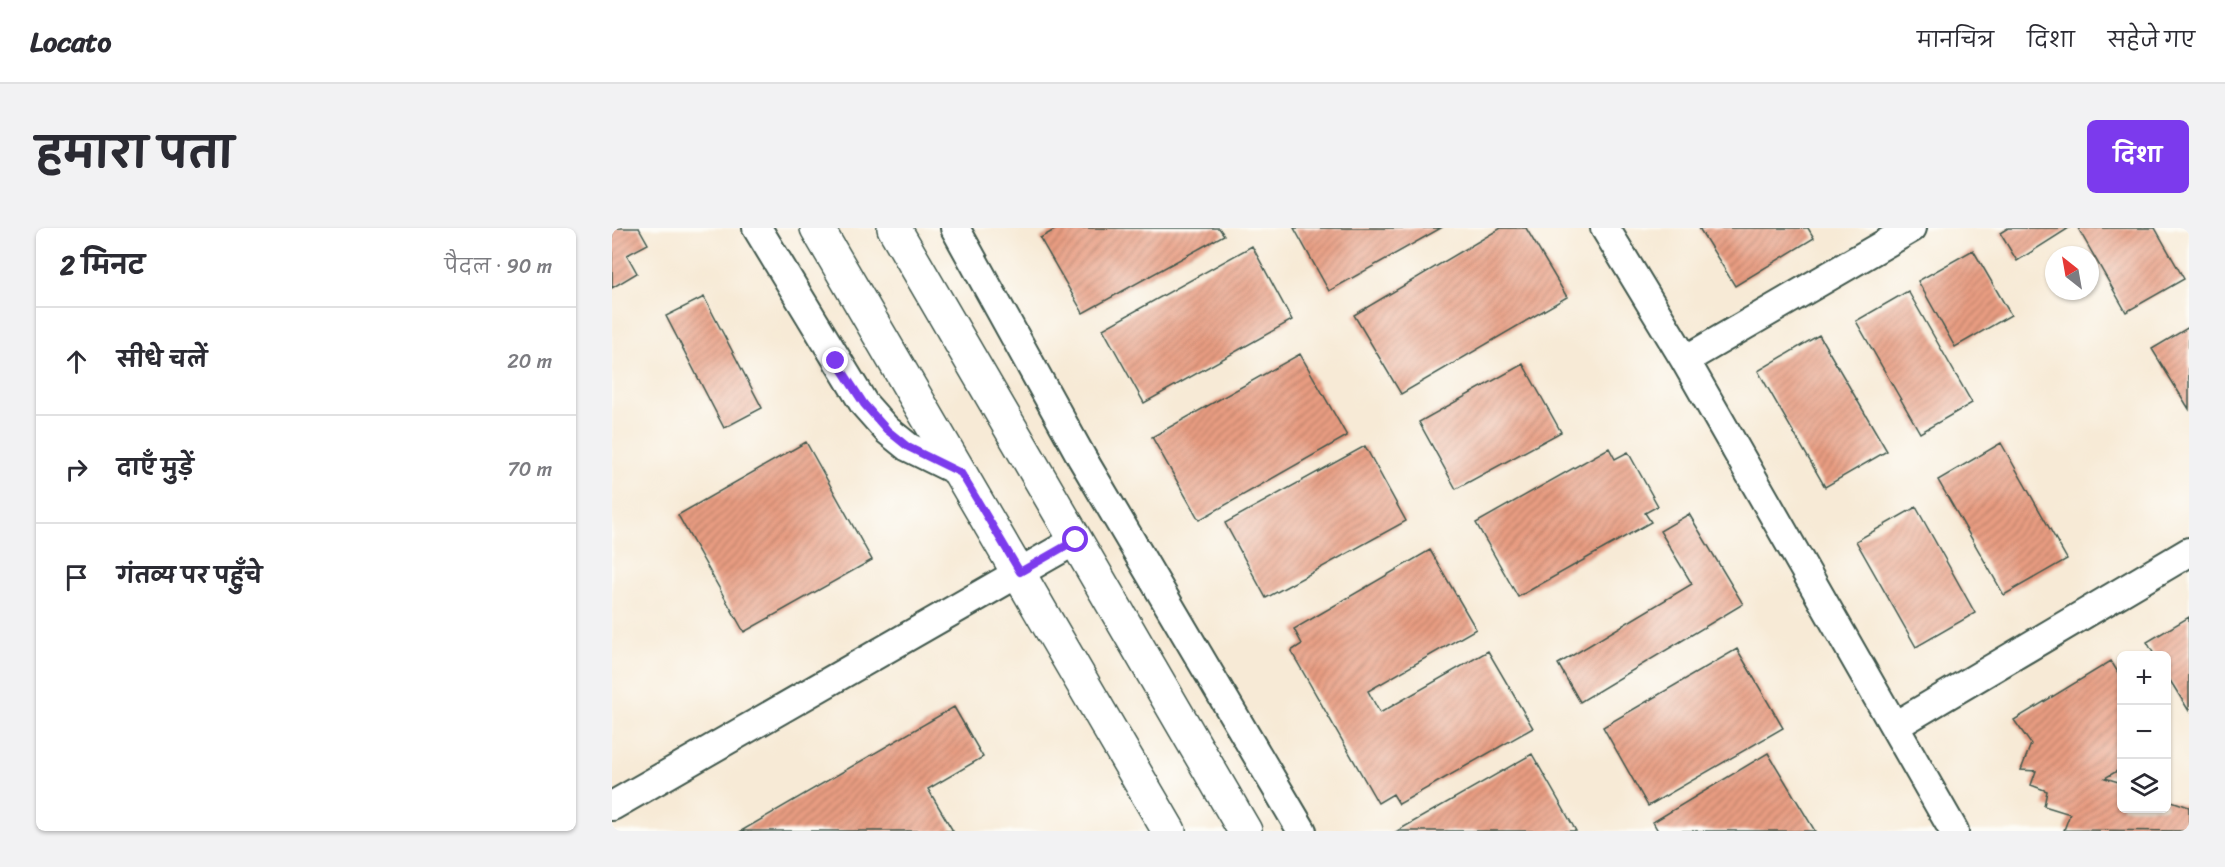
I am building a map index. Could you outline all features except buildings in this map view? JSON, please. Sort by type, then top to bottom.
[{"type":"main road","points":[[817,228],[1020,572],[1169,831]]},
{"type":"main road","points":[[894,228],[1245,831]]},
{"type":"street","points":[[757,228],[864,404],[887,430],[908,447],[961,473]]},
{"type":"street","points":[[955,228],[1082,458],[1302,831]]},
{"type":"street","points":[[1605,228],[1685,360],[1954,831]]},
{"type":"street","points":[[1685,360],[1912,228]]},
{"type":"street","points":[[612,806],[1076,540]]},
{"type":"street","points":[[1895,726],[2189,552]]},
{"type":"route","points":[[836,361],[864,404],[887,430],[908,447],[961,473],[1020,572],[1076,540]]}]
